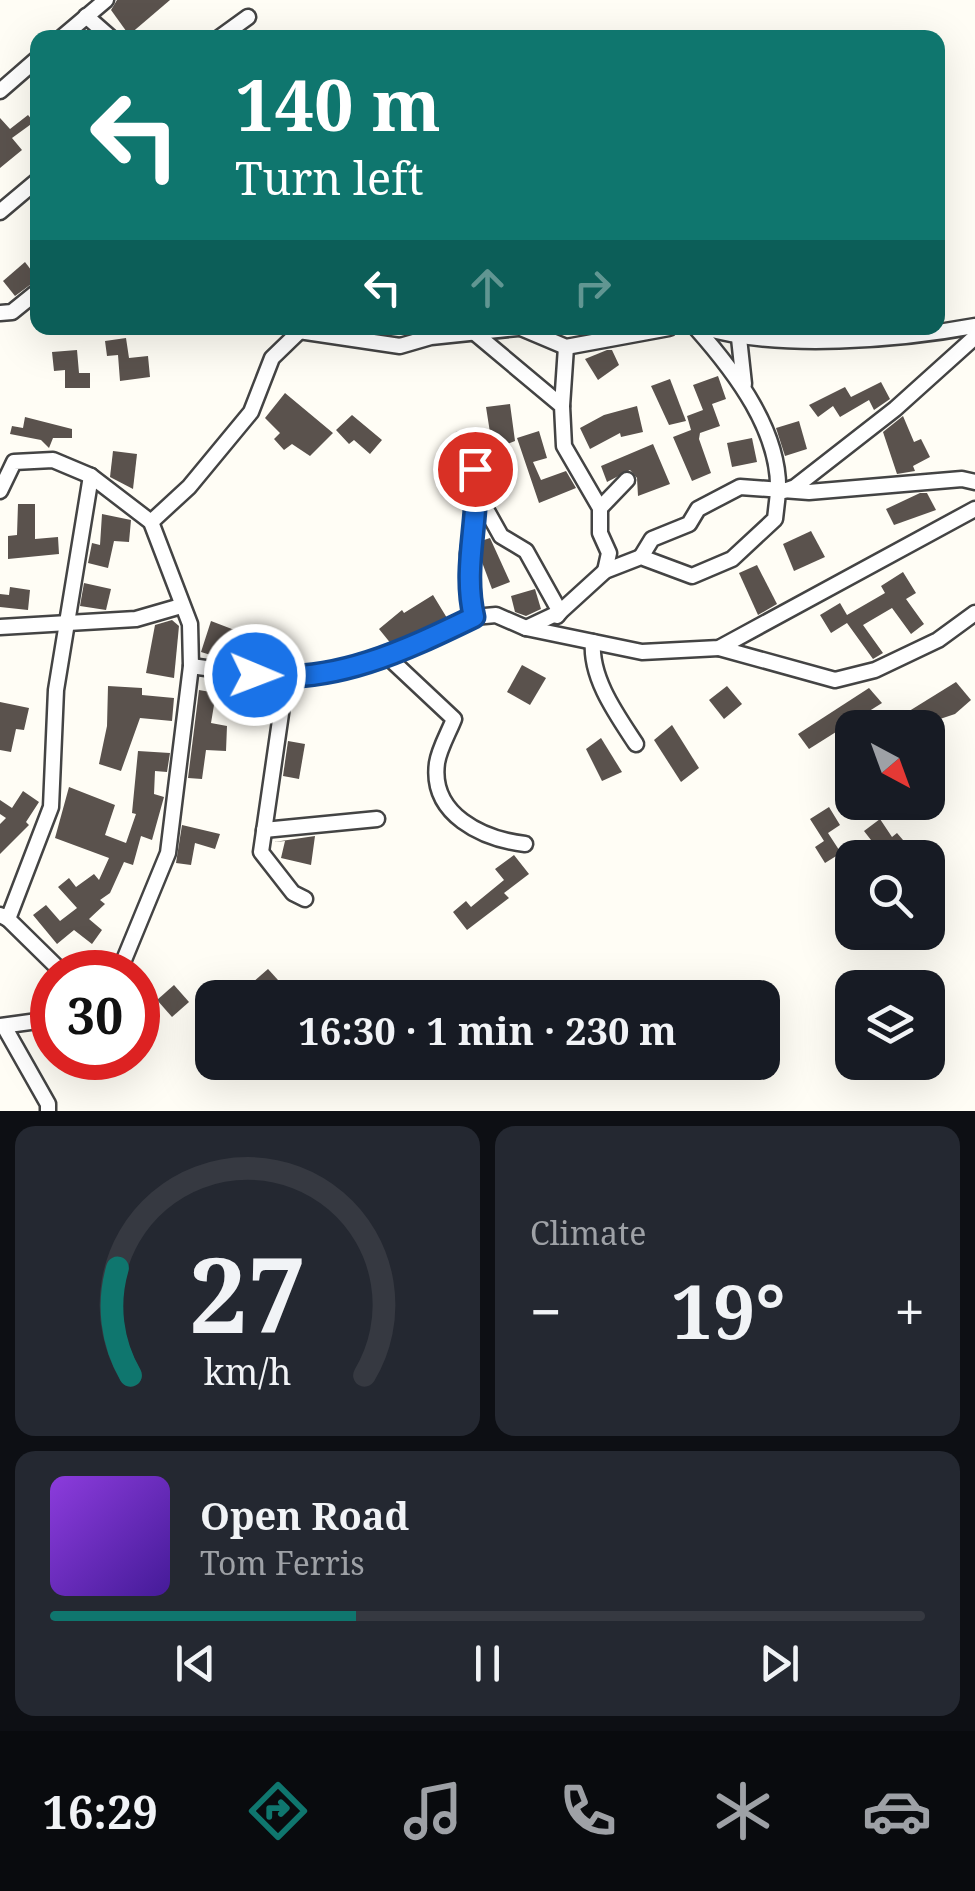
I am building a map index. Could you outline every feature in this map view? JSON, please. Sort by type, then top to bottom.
[{"type":"street","points":[[70,30],[106,0]]},
{"type":"street","points":[[86,16],[101,30]]},
{"type":"street","points":[[230,30],[248,17]]},
{"type":"street","points":[[0,91],[30,65]]},
{"type":"street","points":[[0,212],[30,187]]},
{"type":"street","points":[[0,312],[12,312],[30,297]]},
{"type":"street","points":[[945,332],[975,326]]},
{"type":"street","points":[[151,522],[189,488],[250,412],[272,358],[295,335]]},
{"type":"street","points":[[336,335],[400,346],[430,337],[461,335]]},
{"type":"street","points":[[477,335],[562,406]]},
{"type":"street","points":[[536,335],[566,347],[631,335]]},
{"type":"street","points":[[642,557],[692,576],[732,559],[775,519],[779,463],[744,390],[701,335]]},
{"type":"street","points":[[729,335],[931,335]]},
{"type":"street","points":[[778,492],[795,487],[895,409],[975,336]]},
{"type":"street","points":[[739,338],[744,390]]},
{"type":"street","points":[[566,347],[564,446],[600,508],[600,533],[609,553],[605,571]]},
{"type":"street","points":[[461,440],[475,469],[477,492],[468,554],[474,617]]},
{"type":"street","points":[[0,491],[14,462],[53,460],[91,476],[151,522],[190,624],[191,666],[168,853],[128,950]]},
{"type":"street","points":[[39,950],[4,917],[50,807],[56,690],[91,476]]},
{"type":"street","points":[[547,632],[560,612],[605,571],[642,557],[652,538],[689,524],[698,509],[740,488],[778,492],[962,479],[975,482]]},
{"type":"street","points":[[600,508],[626,480]]},
{"type":"street","points":[[477,492],[502,536],[526,551],[560,612]]},
{"type":"street","points":[[719,648],[975,509]]},
{"type":"street","points":[[0,628],[136,619],[181,606]]},
{"type":"street","points":[[526,628],[560,612]]},
{"type":"street","points":[[191,666],[286,679],[389,658],[474,617],[496,615],[526,628],[642,652],[719,648],[834,680],[875,670],[938,640],[975,613]]},
{"type":"street","points":[[593,642],[592,653],[609,703],[636,744]]},
{"type":"street","points":[[389,658],[454,718],[437,764],[446,804],[490,840],[525,844]]},
{"type":"street","points":[[286,679],[261,852],[292,893],[305,900]]},
{"type":"street","points":[[264,830],[378,820]]},
{"type":"street","points":[[30,1022],[2,1027],[48,1104],[48,1111]]},
{"type":"building","points":[[117,0],[170,0],[135,30],[125,30],[111,10]]},
{"type":"building","points":[[28,115],[30,117],[30,125],[12,138],[22,150],[0,168],[0,118],[10,129]]},
{"type":"building","points":[[25,262],[30,269],[30,285],[15,296],[3,281]]},
{"type":"building","points":[[126,338],[129,358],[148,356],[150,377],[120,381],[118,355],[107,356],[105,341]]},
{"type":"building","points":[[77,350],[79,373],[90,373],[90,388],[65,388],[65,370],[54,371],[52,352]]},
{"type":"building","points":[[612,350],[619,365],[598,380],[585,359]]},
{"type":"building","points":[[718,376],[726,399],[712,404],[720,426],[700,433],[699,439],[711,473],[692,481],[673,437],[691,430],[687,416],[703,410],[693,385]]},
{"type":"building","points":[[670,379],[686,421],[669,425],[651,386]]},
{"type":"building","points":[[881,382],[890,399],[874,410],[869,400],[840,417],[833,406],[818,417],[809,405],[845,387],[851,397]]},
{"type":"building","points":[[285,393],[333,433],[310,456],[292,444],[284,450],[274,439],[280,433],[265,418]]},
{"type":"building","points":[[510,404],[515,441],[484,453],[486,460],[482,459],[475,445],[491,439],[486,407]]},
{"type":"building","points":[[637,406],[643,432],[621,437],[620,433],[590,449],[580,428],[604,415]]},
{"type":"building","points":[[352,415],[382,440],[370,454],[354,440],[349,444],[336,430]]},
{"type":"building","points":[[903,416],[914,442],[921,439],[930,457],[913,466],[915,471],[897,474],[883,432]]},
{"type":"building","points":[[25,417],[72,429],[72,438],[53,438],[49,448],[41,440],[10,434],[12,426],[23,428]]},
{"type":"building","points":[[799,421],[807,449],[785,456],[776,428]]},
{"type":"building","points":[[539,431],[547,458],[533,462],[541,480],[566,471],[576,488],[539,503],[517,438]]},
{"type":"building","points":[[752,438],[757,462],[732,467],[727,443]]},
{"type":"building","points":[[653,444],[670,484],[638,496],[637,478],[630,470],[607,482],[601,466]]},
{"type":"building","points":[[113,451],[137,454],[133,489],[110,477]]},
{"type":"building","points":[[927,493],[936,510],[894,525],[886,509]]},
{"type":"building","points":[[18,504],[35,504],[35,539],[58,537],[59,554],[8,559],[8,536],[17,535]]},
{"type":"building","points":[[102,514],[131,520],[129,542],[114,541],[108,568],[88,563],[92,543],[100,545]]},
{"type":"building","points":[[811,531],[825,557],[794,571],[783,544]]},
{"type":"building","points":[[490,538],[510,582],[492,589],[479,554],[481,541]]},
{"type":"building","points":[[757,565],[777,604],[758,615],[739,573]]},
{"type":"building","points":[[903,572],[916,593],[906,599],[924,624],[911,634],[892,608],[863,625],[883,653],[873,659],[847,623],[831,633],[820,615],[840,603],[847,615],[885,593],[881,586]]},
{"type":"building","points":[[84,583],[111,589],[106,610],[80,606]]},
{"type":"building","points":[[10,587],[30,590],[28,610],[0,607],[0,594],[9,595]]},
{"type":"building","points":[[535,589],[541,609],[526,616],[515,612],[511,596]]},
{"type":"building","points":[[433,595],[447,618],[392,645],[379,629],[402,610],[404,613]]},
{"type":"building","points":[[172,620],[179,626],[174,678],[146,673],[155,625]]},
{"type":"building","points":[[211,621],[266,642],[267,633],[279,633],[279,649],[291,649],[290,667],[264,665],[230,652],[227,660],[201,652]]},
{"type":"building","points":[[522,665],[546,678],[530,705],[507,692]]},
{"type":"building","points":[[956,682],[971,700],[945,717],[945,710],[911,710]]},
{"type":"building","points":[[108,686],[142,688],[142,695],[174,698],[172,721],[140,718],[121,771],[99,764],[107,726]]},
{"type":"building","points":[[727,686],[742,704],[724,719],[709,700]]},
{"type":"building","points":[[869,688],[882,703],[871,710],[835,710]]},
{"type":"building","points":[[199,690],[216,693],[211,723],[227,726],[226,751],[206,750],[202,779],[188,778]]},
{"type":"building","points":[[0,702],[29,708],[24,730],[16,729],[11,752],[0,750]]},
{"type":"building","points":[[835,710],[835,733],[809,749],[798,734]]},
{"type":"building","points":[[672,725],[699,768],[681,782],[654,740]]},
{"type":"building","points":[[601,738],[622,772],[602,781],[586,749]]},
{"type":"building","points":[[288,741],[305,744],[299,779],[283,776]]},
{"type":"building","points":[[138,751],[170,753],[167,772],[155,771],[154,794],[164,797],[152,840],[141,836],[133,865],[124,862],[110,893],[100,900],[105,904],[89,919],[102,930],[92,944],[74,930],[57,944],[33,915],[46,905],[60,921],[77,908],[58,887],[69,878],[76,887],[94,874],[99,880],[109,858],[55,838],[69,787],[115,805],[105,835],[126,843],[136,814],[132,813]]},
{"type":"building","points":[[23,791],[39,802],[26,822],[29,825],[0,854],[0,824],[6,818],[0,814],[0,800],[12,808]]},
{"type":"building","points":[[829,807],[840,825],[828,833],[835,844],[835,857],[825,863],[815,847],[824,841],[810,819]]},
{"type":"building","points":[[881,820],[892,837],[897,833],[903,840],[871,840],[864,831]]},
{"type":"building","points":[[182,825],[220,834],[215,849],[195,843],[191,865],[176,863]]},
{"type":"building","points":[[315,836],[311,865],[281,858],[285,841],[274,842]]},
{"type":"building","points":[[514,855],[529,874],[504,893],[509,898],[467,930],[453,912],[466,901],[471,907],[504,880],[495,869]]},
{"type":"building","points":[[268,969],[278,980],[256,980]]},
{"type":"building","points":[[174,985],[189,1002],[172,1017],[160,1003],[160,997]]},
{"type":"route","points":[[255,675],[286,679],[389,658],[474,617],[468,554],[477,492],[475,469]]}]
